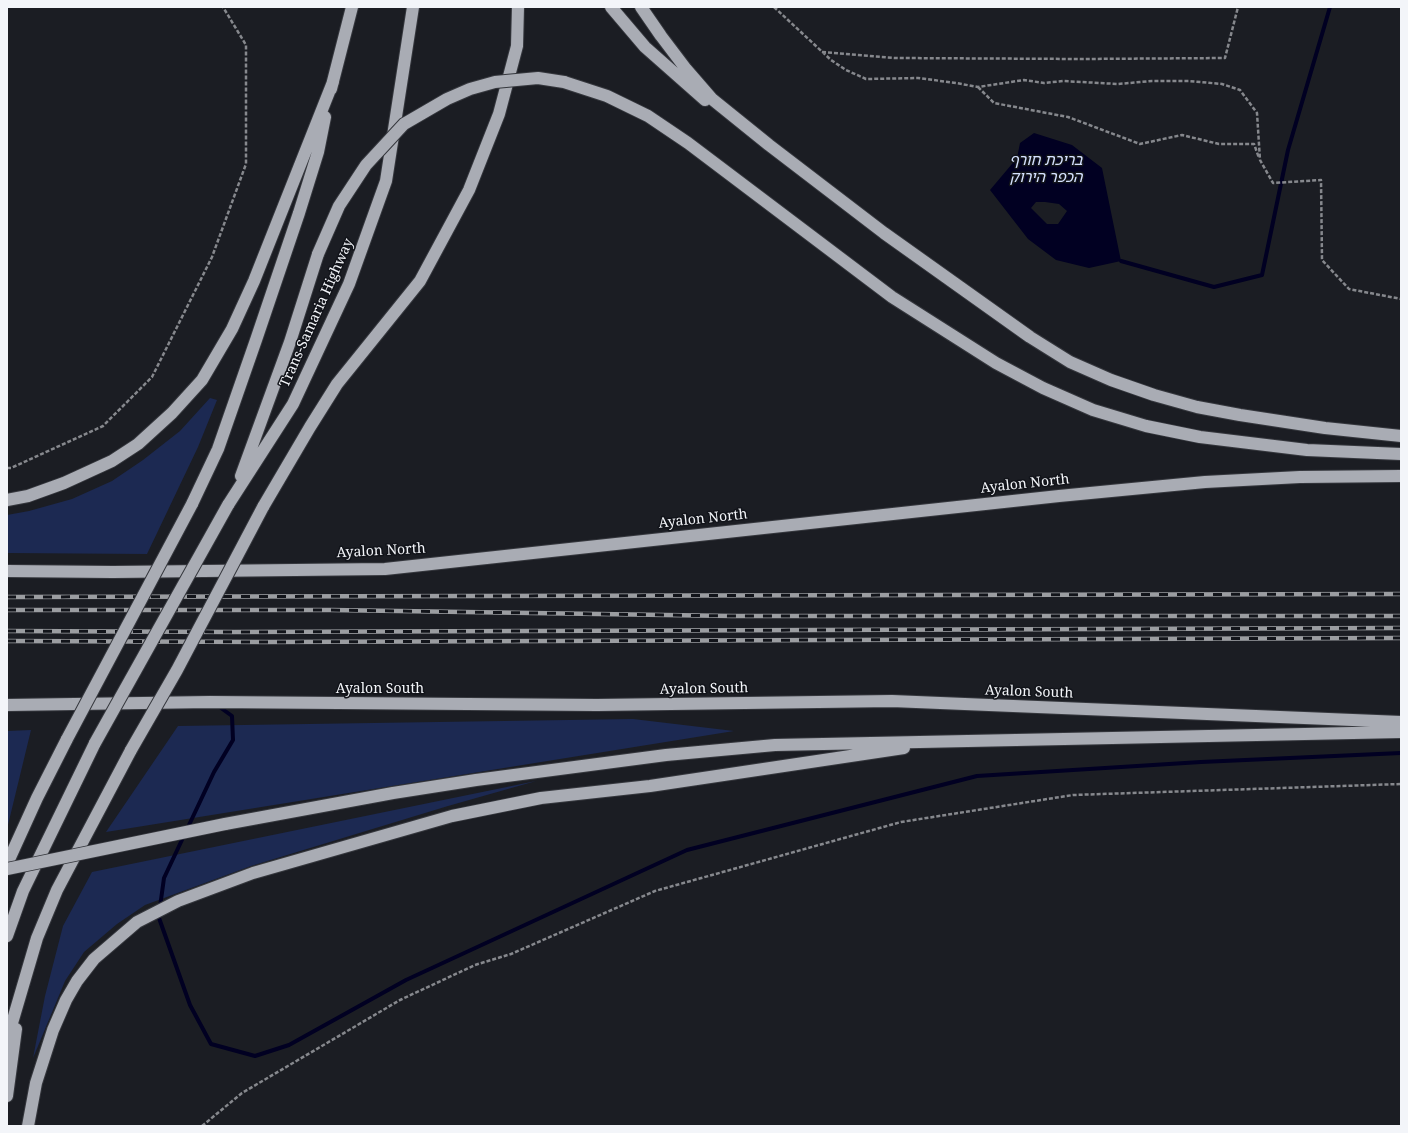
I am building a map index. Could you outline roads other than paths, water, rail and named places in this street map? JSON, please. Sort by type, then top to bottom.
[{"type":"highway","points":[[7,864],[37,798],[192,504],[218,449],[294,228],[318,152],[333,82],[352,7]]},
{"type":"highway","name":"Trans-Samaria Highway","points":[[7,936],[23,891],[95,743],[231,501],[293,404],[352,277],[386,182],[413,7]]},
{"type":"highway","points":[[7,1040],[38,938],[57,890],[131,750],[177,670],[263,507],[337,384],[420,280],[469,190],[499,114],[517,46],[518,7]]},
{"type":"highway","points":[[611,7],[645,47],[713,108],[789,160]]},
{"type":"highway","points":[[641,7],[682,64],[712,99],[884,233],[1030,337],[1070,362],[1118,383],[1197,407],[1317,426],[1401,436]]},
{"type":"highway","points":[[231,501],[290,342],[318,254],[339,206],[366,165],[404,124],[447,99],[470,89],[495,82],[538,78],[564,82],[607,96],[648,116],[688,143],[892,297],[996,362],[1043,388],[1100,412],[1146,426],[1200,438],[1307,450],[1401,454]]},
{"type":"highway","points":[[7,500],[28,496],[64,483],[112,461],[138,444],[172,413],[202,380],[232,329],[254,281],[333,82]]},
{"type":"highway","name":"Ayalon North","points":[[7,571],[113,572],[385,569],[1051,497],[1204,482],[1300,477],[1401,476]]},
{"type":"highway","name":"Ayalon South","points":[[7,705],[210,702],[597,705],[892,701],[1401,722]]},
{"type":"highway","points":[[7,869],[225,824],[393,793],[476,780],[666,755],[775,745],[956,740],[1401,732]]},
{"type":"highway","points":[[28,1126],[36,1083],[53,1030],[66,1000],[77,982],[94,959],[137,922],[178,901],[253,873],[452,816],[541,798],[650,786],[956,740]]},
{"type":"highway","points":[[7,1096],[22,988]]},
{"type":"highway","points":[[32,1126],[36,1083]]},
{"type":"water","name":"בריכת חורף הכפר הירוק","points":[[1034,133],[1072,145],[1102,168],[1121,261],[1089,268],[1056,260],[1028,239],[990,190],[1017,158],[1020,143]],"holes":[[[1036,202],[1059,204],[1067,211],[1058,224],[1047,224],[1031,208]]]},
{"type":"waterway","points":[[1121,261],[1214,287],[1262,275],[1288,150],[1330,7]]},
{"type":"waterway","points":[[160,907],[164,878],[214,772],[233,740],[232,716],[221,708]]},
{"type":"waterway","points":[[160,914],[159,918],[190,1005],[211,1044],[255,1056],[289,1045],[406,980],[687,850],[977,776],[1201,762],[1401,753]]},
{"type":"railway","points":[[7,597],[1401,594]]},
{"type":"railway","points":[[7,610],[331,610],[732,616],[1401,616]]},
{"type":"railway","points":[[7,631],[234,632],[1401,628]]},
{"type":"railway","points":[[7,641],[266,642],[1401,638]]}]
